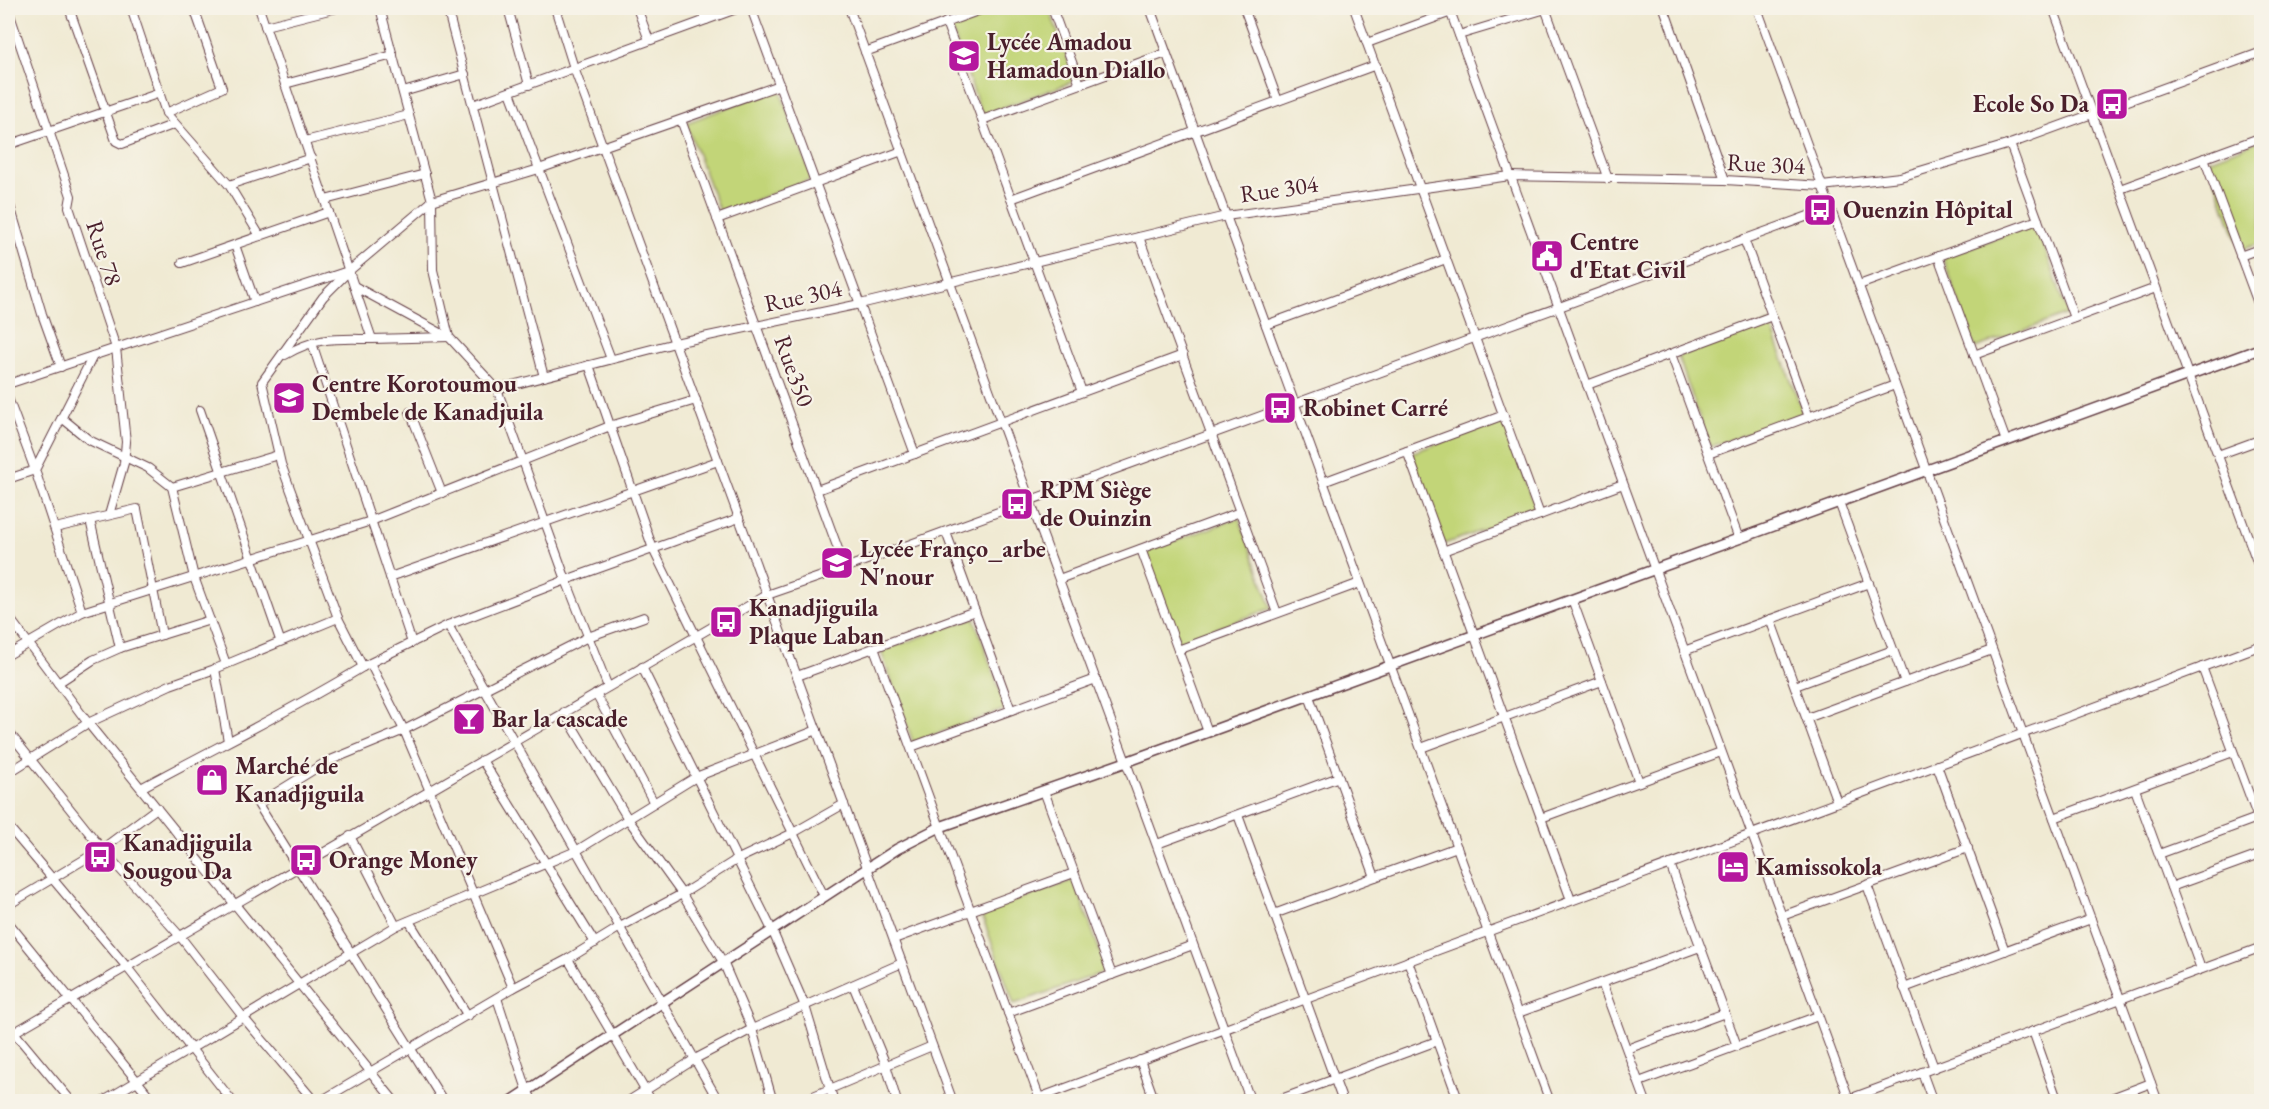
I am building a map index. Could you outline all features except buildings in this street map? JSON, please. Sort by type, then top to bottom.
[{"type":"street","points":[[69,8],[116,141],[122,144],[175,124]]},
{"type":"street","points":[[131,8],[166,113],[229,185],[260,236]]},
{"type":"street","points":[[166,113],[222,88],[194,8]]},
{"type":"street","points":[[259,8],[372,339]]},
{"type":"street","points":[[266,26],[337,8]]},
{"type":"street","points":[[380,8],[432,201],[433,270],[449,337]]},
{"type":"street","points":[[447,8],[544,377]]},
{"type":"street","points":[[508,8],[529,85]]},
{"type":"street","points":[[555,8],[574,68],[953,1101]]},
{"type":"street","points":[[637,8],[650,40]]},
{"type":"street","points":[[702,8],[706,20]]},
{"type":"street","points":[[473,105],[739,8]]},
{"type":"street","points":[[751,8],[915,454]]},
{"type":"street","points":[[849,8],[1251,1101]]},
{"type":"street","points":[[865,52],[987,8]]},
{"type":"street","points":[[1052,8],[1080,84]]},
{"type":"street","points":[[1150,8],[1550,1101]]},
{"type":"street","points":[[1244,8],[1278,101]]},
{"type":"street","points":[[1354,8],[1540,515]]},
{"type":"street","points":[[1459,35],[1547,8],[1608,179]]},
{"type":"street","points":[[1664,8],[1725,180]]},
{"type":"street","points":[[1757,8],[2158,1101]]},
{"type":"street","points":[[2053,8],[2262,575]]},
{"type":"street","name":"Rue 78","points":[[8,9],[71,196],[69,207],[116,348],[126,442],[119,483],[109,515]]},
{"type":"street","points":[[1367,43],[1450,10],[1782,916],[1846,1101],[2262,947]]},
{"type":"street","points":[[946,22],[1082,392]]},
{"type":"street","name":"Rue 304","points":[[497,389],[675,343],[860,304],[1226,216],[1510,176],[1725,180],[1822,186],[1899,177],[2010,144],[2262,52]]},
{"type":"street","points":[[982,120],[1166,53]]},
{"type":"street","points":[[285,84],[393,55]]},
{"type":"street","points":[[1011,199],[1376,65]]},
{"type":"street","points":[[403,92],[465,74]]},
{"type":"street","points":[[513,988],[404,730],[338,618],[278,455],[262,382],[323,297],[349,271],[432,201],[539,169],[780,86]]},
{"type":"street","points":[[510,92],[611,359]]},
{"type":"street","points":[[8,145],[159,93]]},
{"type":"street","points":[[304,141],[409,115]]},
{"type":"street","name":"Rue350","points":[[681,120],[845,568]]},
{"type":"street","points":[[2120,189],[2262,137]]},
{"type":"street","points":[[2010,144],[2074,318]]},
{"type":"street","points":[[717,219],[902,151]]},
{"type":"street","points":[[229,185],[310,158]]},
{"type":"street","points":[[2204,158],[2262,314]]},
{"type":"street","points":[[325,200],[425,174]]},
{"type":"street","points":[[8,199],[42,314],[61,367]]},
{"type":"street","points":[[10,1034],[767,595],[946,532],[1830,208]]},
{"type":"street","points":[[182,263],[329,212]]},
{"type":"street","points":[[1859,285],[2038,220]]},
{"type":"street","points":[[1139,237],[1277,613]]},
{"type":"street","points":[[1744,240],[1809,417]]},
{"type":"street","points":[[235,245],[255,302]]},
{"type":"street","points":[[2240,256],[2262,248]]},
{"type":"street","points":[[1938,256],[2006,441]]},
{"type":"street","points":[[1266,325],[1446,259]]},
{"type":"street","points":[[8,384],[349,271]]},
{"type":"street","points":[[354,286],[449,337],[497,389],[608,687]]},
{"type":"street","points":[[1974,355],[2156,288]]},
{"type":"street","points":[[1587,385],[1772,316]]},
{"type":"street","points":[[281,357],[312,343],[333,338],[449,337]]},
{"type":"street","points":[[312,343],[412,643]]},
{"type":"street","points":[[510,1101],[867,868],[897,849],[940,827],[1309,696],[2262,348]]},
{"type":"street","points":[[1671,354],[1739,538]]},
{"type":"street","points":[[817,490],[1183,355]]},
{"type":"street","points":[[8,479],[35,470],[93,356]]},
{"type":"street","points":[[589,365],[653,549],[824,896]]},
{"type":"street","points":[[1708,454],[1895,385]]},
{"type":"street","points":[[8,398],[35,470],[82,612]]},
{"type":"street","points":[[8,655],[82,612],[371,521],[610,426],[696,400]]},
{"type":"street","points":[[200,410],[280,640]]},
{"type":"street","points":[[410,412],[442,493]]},
{"type":"street","points":[[1323,482],[1504,415]]},
{"type":"street","points":[[62,418],[89,440],[148,468],[172,487],[194,577],[226,664]]},
{"type":"street","points":[[2217,455],[2262,439]]},
{"type":"street","points":[[1407,451],[1571,900]]},
{"type":"street","points":[[172,487],[278,455]]},
{"type":"street","points":[[390,577],[718,461]]},
{"type":"street","points":[[1443,551],[1623,484]]},
{"type":"street","points":[[1839,502],[1905,682]]},
{"type":"street","points":[[55,528],[137,509],[162,634]]},
{"type":"street","points":[[1059,579],[1240,512]]},
{"type":"street","points":[[141,788],[228,741],[261,726],[367,665],[448,625],[566,579],[739,518]]},
{"type":"street","points":[[90,520],[120,648]]},
{"type":"street","points":[[946,532],[1011,710]]},
{"type":"street","points":[[1141,549],[1208,732]]},
{"type":"street","points":[[1178,650],[1360,583]]},
{"type":"street","points":[[1684,651],[1869,583]]},
{"type":"street","points":[[1572,599],[1639,782]]},
{"type":"street","points":[[797,676],[975,611]]},
{"type":"street","points":[[8,616],[88,723],[395,1101]]},
{"type":"street","points":[[444,1101],[258,804],[326,762],[404,730],[588,637],[644,617]]},
{"type":"street","points":[[8,773],[88,723],[170,685],[215,669],[280,640],[338,618]]},
{"type":"street","points":[[1770,619],[1837,802]]},
{"type":"street","points":[[58,683],[93,660],[120,648],[210,620]]},
{"type":"street","points":[[448,625],[719,1101]]},
{"type":"street","points":[[1028,1101],[2262,645]]},
{"type":"street","points":[[874,648],[1039,1097]]},
{"type":"street","points":[[1795,686],[1893,650]]},
{"type":"street","points":[[1806,718],[1992,650]]},
{"type":"street","points":[[642,667],[772,930],[805,1006],[834,1101]]},
{"type":"street","points":[[2202,667],[2262,830]]},
{"type":"street","points":[[215,669],[228,741]]},
{"type":"street","points":[[911,747],[1096,679]]},
{"type":"street","points":[[1421,748],[1602,681]]},
{"type":"street","points":[[596,694],[654,803]]},
{"type":"street","points":[[1309,696],[1375,877]]},
{"type":"street","points":[[564,712],[628,819],[682,894],[723,962],[753,1029],[773,1101]]},
{"type":"street","points":[[102,1101],[396,927],[576,851],[696,777],[817,730]]},
{"type":"street","points":[[8,731],[102,849],[179,935],[243,1017],[317,1101],[513,988],[568,959],[620,927],[682,894],[736,860],[793,833],[844,804]]},
{"type":"street","points":[[1541,818],[1722,752]]},
{"type":"street","points":[[2054,819],[2233,753]]},
{"type":"street","points":[[482,760],[595,943]]},
{"type":"street","points":[[1937,765],[2005,951]]},
{"type":"street","points":[[1157,844],[1339,777]]},
{"type":"street","points":[[2135,789],[2201,969]]},
{"type":"street","points":[[1044,791],[1112,975]]},
{"type":"street","points":[[8,905],[102,849],[157,808]]},
{"type":"street","points":[[1238,815],[1343,1101]]},
{"type":"street","points":[[2159,854],[2257,818]]},
{"type":"street","points":[[8,826],[126,966],[233,1101]]},
{"type":"street","points":[[350,836],[396,927]]},
{"type":"street","points":[[1274,914],[1457,847]]},
{"type":"street","points":[[1782,916],[1968,848]]},
{"type":"street","points":[[2171,887],[2262,854]]},
{"type":"street","points":[[1670,864],[1737,1046]]},
{"type":"street","points":[[894,939],[1074,873]]},
{"type":"street","points":[[1867,885],[1934,1068]]},
{"type":"street","points":[[1904,988],[2091,919]]},
{"type":"street","points":[[409,921],[468,1016]]},
{"type":"street","points":[[8,922],[154,1101]]},
{"type":"street","points":[[1008,1013],[1193,945]]},
{"type":"street","points":[[1518,1013],[1700,946]]},
{"type":"street","points":[[568,959],[652,1101]]},
{"type":"street","points":[[1408,961],[1459,1101]]},
{"type":"street","points":[[627,1101],[695,1059],[753,1029],[902,963]]},
{"type":"street","points":[[1602,982],[1646,1101]]},
{"type":"street","points":[[853,985],[886,1065],[897,1101]]},
{"type":"street","points":[[497,998],[527,1090],[533,1101]]},
{"type":"street","points":[[1627,1049],[1725,1013]]},
{"type":"street","points":[[1639,1082],[1818,1016]]},
{"type":"street","points":[[8,1025],[10,1034],[72,1101]]},
{"type":"street","points":[[2033,1031],[2058,1101]]},
{"type":"street","points":[[1273,1101],[1437,1041]]},
{"type":"street","points":[[799,1101],[932,1046]]},
{"type":"street","points":[[1140,1060],[1155,1101]]},
{"type":"street","points":[[1922,1072],[1933,1101]]},
{"type":"street","points":[[2101,1101],[2151,1083]]},
{"type":"green space","points":[[996,8],[1049,8],[1075,81],[982,115],[950,24]]},
{"type":"green space","points":[[779,88],[812,179],[720,213],[686,123]]},
{"type":"green space","points":[[2261,140],[2261,243],[2240,250],[2208,160]]},
{"type":"green space","points":[[2036,224],[2068,314],[1975,348],[1943,257]]},
{"type":"green space","points":[[1770,323],[1803,413],[1710,447],[1678,356]]},
{"type":"green space","points":[[1504,420],[1537,511],[1444,544],[1411,453]]},
{"type":"green space","points":[[1239,518],[1272,608],[1179,642],[1146,551]]},
{"type":"green space","points":[[974,618],[1006,709],[913,742],[881,651]]},
{"type":"green space","points":[[1074,880],[1107,971],[1014,1004],[981,913]]},
{"type":"place","name":"Lycée Amadou Hamadoun Diallo","points":[[964,56]]},
{"type":"place","name":"Ecole So Da","points":[[2112,104]]},
{"type":"place","name":"Ouenzin Hôpital","points":[[1820,210]]},
{"type":"place","name":"Centre d'Etat Civil","points":[[1547,256]]},
{"type":"place","name":"Centre Korotoumou Dembele de Kanadjuila","points":[[289,398]]},
{"type":"place","name":"Robinet Carré","points":[[1280,408]]},
{"type":"place","name":"RPM Siège de Ouinzin","points":[[1017,504]]},
{"type":"place","name":"Lycée Franço_arbe N'nour","points":[[837,563]]},
{"type":"place","name":"Kanadjiguila Plaque Laban","points":[[726,622]]},
{"type":"place","name":"Bar la cascade","points":[[469,719]]},
{"type":"place","name":"Marché de Kanadjiguila","points":[[212,780]]},
{"type":"place","name":"Kanadjiguila Sougou Da","points":[[100,857]]},
{"type":"place","name":"Orange Money","points":[[306,860]]},
{"type":"place","name":"Kamissokola","points":[[1733,867]]}]
